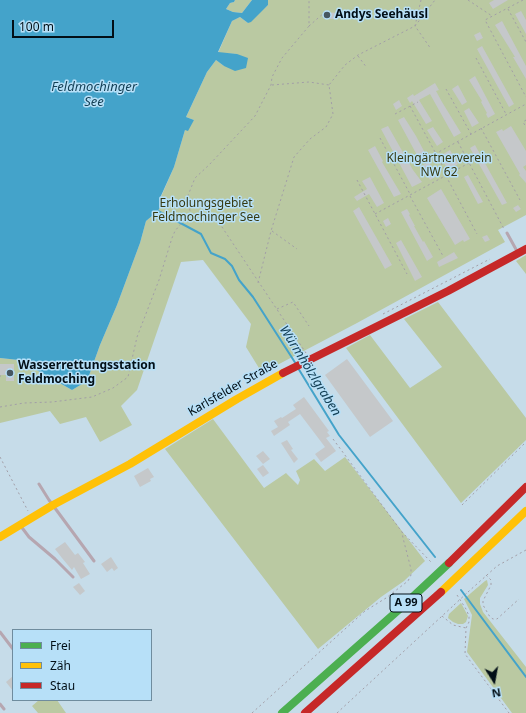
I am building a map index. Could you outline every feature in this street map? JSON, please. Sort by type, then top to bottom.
[{"type":"main road","name":"Karlsfelder Straße","points":[[0,537],[31,517],[130,464],[237,399],[306,360],[441,294],[526,249]]},
{"type":"main road","name":"A 99","points":[[282,713],[456,556],[526,487]]},
{"type":"main road","name":"A 99","points":[[305,713],[424,608],[526,510]]},
{"type":"lane","points":[[507,233],[518,253]]},
{"type":"lane","points":[[39,484],[94,561]]},
{"type":"lane","points":[[20,525],[29,537],[55,559],[73,577]]},
{"type":"lane","points":[[0,632],[12,648]]},
{"type":"lane","points":[[0,704],[4,709]]},
{"type":"path","points":[[309,0],[309,26]]},
{"type":"path","points":[[421,0],[415,26],[431,49]]},
{"type":"path","points":[[258,283],[271,231],[294,158],[310,139],[326,127],[333,114],[329,85],[345,65],[358,56],[415,26],[435,0]]},
{"type":"path","points":[[468,0],[493,16]]},
{"type":"path","points":[[523,0],[485,20],[526,97]]},
{"type":"path","points":[[508,8],[526,42]]},
{"type":"path","points":[[191,215],[187,198],[195,178],[254,116],[271,85],[272,77],[282,58],[309,26],[325,12]]},
{"type":"path","points":[[358,56],[367,68]]},
{"type":"path","points":[[476,58],[506,115]]},
{"type":"path","points":[[271,85],[309,82],[329,85]]},
{"type":"path","points":[[446,89],[470,134]]},
{"type":"path","points":[[395,114],[418,102]]},
{"type":"path","points":[[435,154],[526,104]]},
{"type":"path","points":[[410,106],[477,234]]},
{"type":"path","points":[[526,120],[523,122],[526,127]]},
{"type":"path","points":[[480,128],[520,200]]},
{"type":"path","points":[[380,138],[443,256]]},
{"type":"path","points":[[457,141],[507,233]]},
{"type":"path","points":[[375,214],[469,163]]},
{"type":"path","points":[[357,180],[407,274]]},
{"type":"path","points":[[0,407],[24,403],[52,402],[92,397],[113,388],[128,377],[137,337],[159,280],[172,238],[179,226],[191,215],[210,216],[222,227],[277,310],[306,360]]},
{"type":"path","points":[[271,231],[297,249]]},
{"type":"path","points":[[379,316],[493,258]]},
{"type":"path","points":[[277,310],[293,302],[309,326]]},
{"type":"path","points":[[333,439],[402,532],[430,562]]},
{"type":"path","points":[[462,505],[526,442]]},
{"type":"path","points":[[0,457],[31,517]]},
{"type":"path","points":[[252,713],[365,611],[386,598],[408,581],[412,569],[402,532]]},
{"type":"path","points":[[337,713],[486,575],[497,566],[526,550]]},
{"type":"path","points":[[486,575],[491,580],[491,585],[482,601],[490,617],[497,619],[519,599]]},
{"type":"path","points":[[456,595],[469,616],[469,622],[466,628],[465,654],[509,713]]},
{"type":"path","points":[[442,616],[453,625],[466,628]]},
{"type":"green space","points":[[235,0],[252,0],[242,13],[233,12],[226,9],[230,3],[234,2]]},
{"type":"green space","points":[[268,0],[526,0],[526,215],[498,230],[505,242],[262,373],[246,347],[251,324],[203,260],[181,262],[137,390],[121,406],[132,425],[100,442],[86,417],[60,424],[50,411],[0,423],[0,358],[19,360],[72,390],[87,381],[140,243],[146,221],[158,211],[160,207],[160,199],[174,167],[185,130],[194,120],[186,117],[207,72],[216,60],[224,66],[237,54],[218,53],[232,21],[240,17],[248,23],[268,5]]},
{"type":"green space","points":[[526,255],[526,274],[516,261]]},
{"type":"green space","points":[[438,302],[526,418],[526,440],[461,503],[346,348],[370,335],[410,388],[442,367],[404,319]]},
{"type":"green space","points":[[213,419],[264,488],[286,473],[298,485],[300,480],[296,471],[314,459],[325,471],[345,457],[425,561],[404,581],[381,597],[318,649],[165,449]]},
{"type":"green space","points":[[487,580],[488,585],[480,598],[480,604],[483,612],[526,667],[526,713],[512,713],[467,652],[472,615],[464,599]]},
{"type":"green space","points":[[461,603],[468,616],[466,622],[463,624],[458,624],[448,618],[449,614]]},
{"type":"green space","points":[[38,701],[58,701],[66,713],[38,713],[32,706]]},
{"type":"water","name":"Feldmochinger See","points":[[0,0],[235,0],[234,2],[230,3],[226,9],[233,12],[242,13],[252,0],[268,0],[268,5],[251,22],[248,23],[240,17],[232,21],[218,52],[237,54],[248,58],[246,68],[235,71],[216,60],[207,72],[186,117],[194,120],[188,131],[185,130],[174,167],[160,198],[160,207],[158,211],[146,221],[140,243],[87,381],[72,390],[19,360],[0,358]]},
{"type":"building","points":[[494,0],[508,0],[493,9],[489,3]]},
{"type":"building","points":[[521,11],[526,20],[526,34],[515,14]]},
{"type":"building","points":[[325,12],[337,13],[336,19],[324,19]]},
{"type":"building","points":[[502,21],[526,66],[526,79],[513,57],[515,57],[495,25]]},
{"type":"building","points":[[480,32],[483,38],[477,41],[474,35]]},
{"type":"building","points":[[482,46],[514,104],[509,107],[477,49]]},
{"type":"building","points":[[475,76],[495,114],[488,118],[481,102],[482,101],[469,80]]},
{"type":"building","points":[[435,83],[439,90],[436,91],[461,133],[454,137],[430,94],[419,100],[432,121],[426,124],[412,101],[410,103],[407,98],[413,94],[414,96]]},
{"type":"building","points":[[458,85],[467,102],[462,105],[452,89]]},
{"type":"building","points":[[399,100],[402,106],[396,110],[393,104]]},
{"type":"building","points":[[469,108],[479,123],[472,127],[464,111]]},
{"type":"building","points":[[404,117],[425,153],[418,157],[398,120]]},
{"type":"building","points":[[388,126],[413,170],[422,182],[412,187],[381,129]]},
{"type":"building","points":[[511,126],[526,151],[526,165],[523,167],[526,171],[526,183],[519,175],[520,174],[496,132],[502,129],[503,131]]},
{"type":"building","points":[[433,127],[443,142],[437,146],[427,130]]},
{"type":"building","points":[[475,145],[507,203],[502,205],[470,148]]},
{"type":"building","points":[[375,146],[383,161],[382,162],[401,194],[394,197],[368,150]]},
{"type":"building","points":[[450,150],[458,164],[448,170],[440,156]]},
{"type":"building","points":[[429,162],[437,176],[430,180],[423,165]]},
{"type":"building","points":[[468,175],[483,202],[478,204],[464,177]]},
{"type":"building","points":[[370,177],[384,203],[377,207],[369,194],[357,201],[354,197],[367,189],[362,181]]},
{"type":"building","points":[[441,189],[470,239],[464,242],[463,240],[455,245],[427,198]]},
{"type":"building","points":[[518,205],[521,209],[516,212],[513,208]]},
{"type":"building","points":[[359,207],[392,265],[385,269],[353,211]]},
{"type":"building","points":[[407,209],[414,226],[433,257],[427,261],[401,212]]},
{"type":"building","points":[[388,218],[391,224],[386,227],[383,221]]},
{"type":"building","points":[[487,235],[490,240],[485,242],[482,237]]},
{"type":"building","points":[[401,240],[422,277],[415,281],[396,243]]},
{"type":"building","points":[[454,252],[458,258],[439,267],[437,262]]},
{"type":"building","points":[[347,359],[393,421],[370,437],[325,375]]},
{"type":"building","name":"Wasserrettungsstation Feldmoching","points":[[0,364],[14,364],[14,381],[6,381],[6,375],[0,375]]},
{"type":"building","points":[[304,397],[329,431],[327,432],[330,436],[326,438],[336,451],[321,462],[315,454],[325,447],[300,414],[288,422],[290,425],[274,436],[271,431],[278,427],[274,421],[296,409],[293,405]]},
{"type":"building","points":[[287,440],[293,449],[291,450],[298,459],[294,463],[281,443]]},
{"type":"building","points":[[263,451],[270,459],[263,464],[256,456]]},
{"type":"building","points":[[263,465],[269,473],[263,477],[257,469]]},
{"type":"building","points":[[148,468],[154,477],[150,479],[151,481],[140,487],[134,476]]},
{"type":"building","points":[[65,542],[75,555],[78,553],[85,562],[83,563],[90,574],[81,579],[74,567],[72,570],[62,558],[55,549]]},
{"type":"building","points":[[111,557],[118,568],[114,571],[112,568],[107,572],[101,564]]},
{"type":"building","points":[[79,583],[85,591],[80,595],[73,587]]},
{"type":"building","points":[[12,677],[12,690],[6,682]]},
{"type":"waterway","name":"Würmhölzlgraben","points":[[158,211],[201,234],[211,253],[225,259],[232,266],[239,280],[253,297],[296,364]]},
{"type":"waterway","name":"Würmhölzlgraben","points":[[298,368],[339,435],[435,557]]},
{"type":"waterway","name":"Würmhölzlgraben","points":[[461,590],[526,677]]},
{"type":"traffic: fast","points":[[282,713],[403,606],[449,563]]},
{"type":"traffic: slow","points":[[0,537],[53,505],[130,464],[283,373]]},
{"type":"traffic: slow","points":[[441,592],[526,511]]},
{"type":"traffic: jam","points":[[283,373],[448,291],[526,249]]},
{"type":"traffic: jam","points":[[449,563],[526,487]]},
{"type":"traffic: jam","points":[[305,713],[441,592]]},
{"type":"place","name":"Andys Seehäusl","points":[[327,15]]},
{"type":"place","name":"Wasserrettungsstation Feldmoching","points":[[10,373]]},
{"type":"park label","name":"Kleingärtnerverein NW 62","points":[[439,166]]},
{"type":"park label","name":"Erholungsgebiet Feldmochinger See","points":[[206,211]]}]
